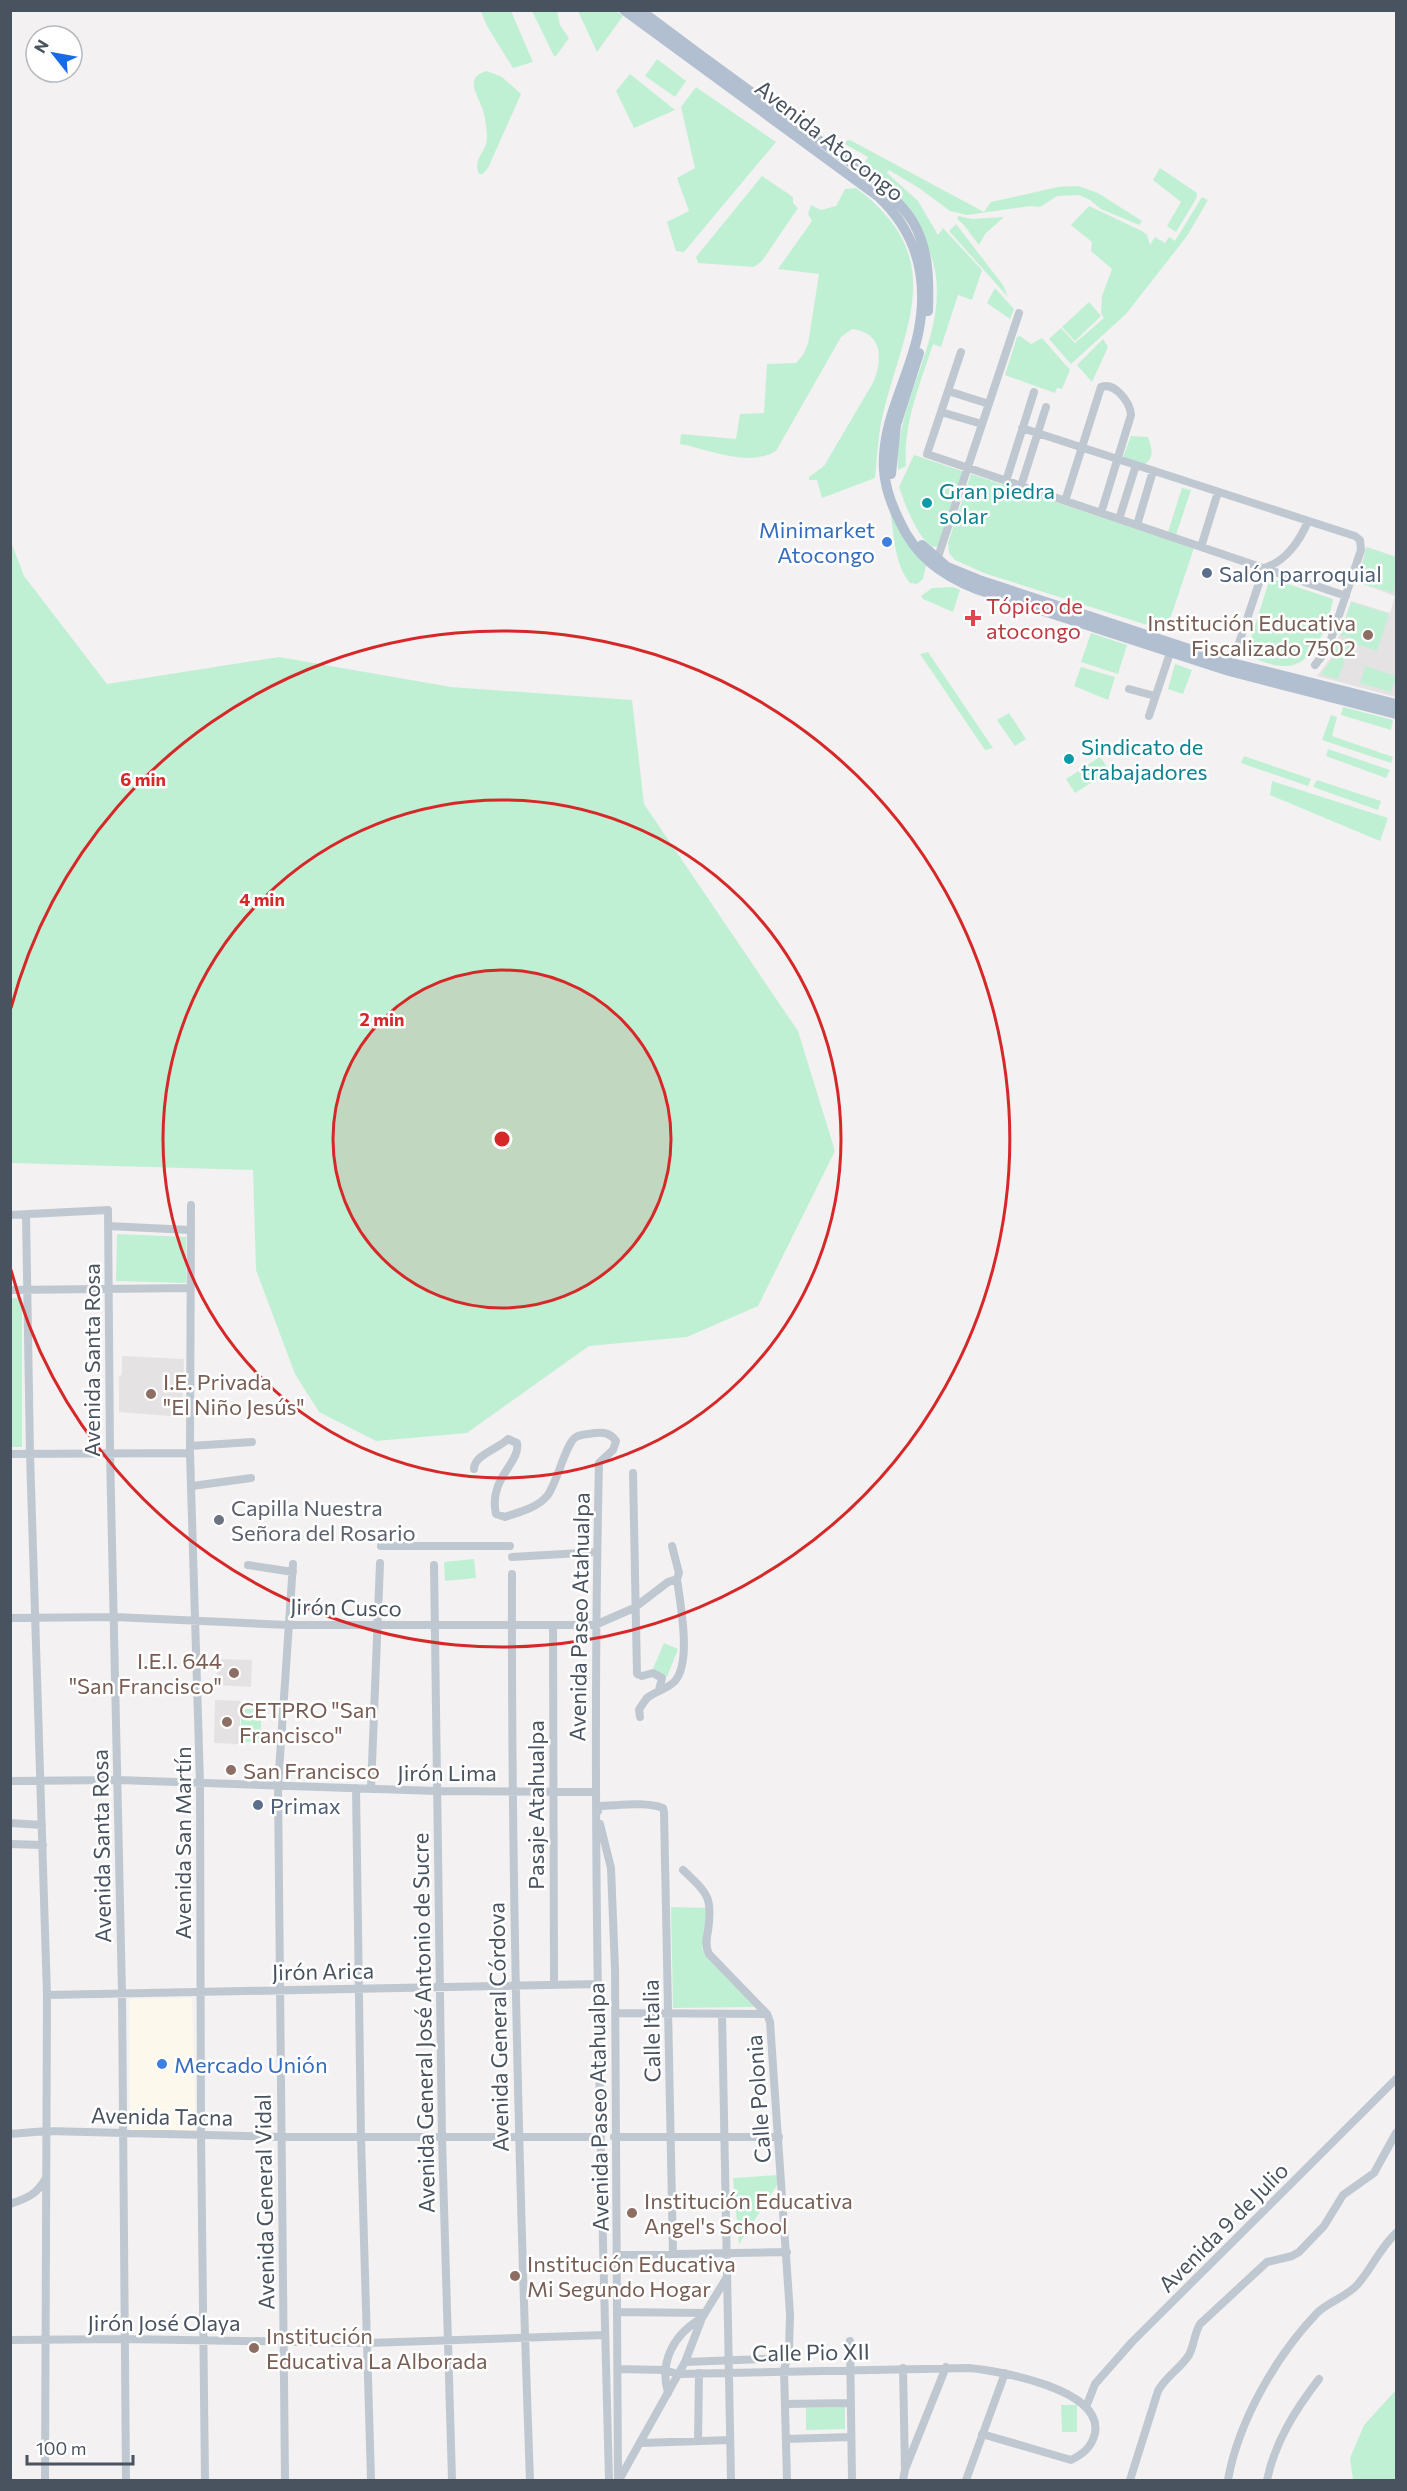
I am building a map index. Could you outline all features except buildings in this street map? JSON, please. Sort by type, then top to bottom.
[{"type":"main road","name":"Avenida Atocongo","points":[[624,10],[879,197],[900,219],[911,236],[917,254],[921,280],[918,335],[889,423],[884,471],[890,500],[902,527],[918,551],[951,578],[976,589],[1229,671],[1396,714]]},
{"type":"main road","name":"Avenida Atocongo","points":[[640,10],[876,184],[897,203],[912,222],[926,258],[929,282],[928,311],[924,338],[896,425],[891,479],[901,509],[913,532],[936,564],[1232,663],[1396,704]]},
{"type":"street","points":[[936,564],[1019,313]]},
{"type":"street","points":[[961,352],[927,454],[1346,596]]},
{"type":"street","points":[[1065,501],[1101,387],[1112,387],[1119,392],[1131,410],[1119,460],[1101,513]]},
{"type":"street","points":[[948,391],[989,404]]},
{"type":"street","points":[[1006,481],[1034,392]]},
{"type":"street","points":[[1021,486],[1046,407]]},
{"type":"street","points":[[941,412],[982,424]]},
{"type":"street","points":[[1022,428],[1308,521],[1359,540],[1361,550],[1328,648],[1315,665]]},
{"type":"street","points":[[1119,519],[1136,465]]},
{"type":"street","points":[[1137,525],[1153,471]]},
{"type":"street","points":[[1201,547],[1218,492]]},
{"type":"street","points":[[1264,568],[1272,566],[1285,555],[1308,521]]},
{"type":"street","points":[[1236,652],[1264,568]]},
{"type":"street","points":[[1149,716],[1170,653]]},
{"type":"street","points":[[1129,689],[1155,696]]},
{"type":"street","name":"Avenida San Martín","points":[[191,1205],[190,1449],[197,1620],[200,1783],[205,2481]]},
{"type":"street","name":"Avenida Santa Rosa","points":[[26,1215],[108,1210],[110,1453],[124,2133],[126,2481]]},
{"type":"street","points":[[10,1215],[26,1215],[30,1454],[47,1995],[45,2481]]},
{"type":"street","points":[[108,1226],[190,1230]]},
{"type":"street","points":[[10,1290],[189,1288]]},
{"type":"street","name":"Avenida Paseo Atahualpa","points":[[474,1469],[474,1464],[479,1457],[492,1452],[508,1439],[517,1443],[516,1453],[497,1484],[494,1497],[495,1514],[500,1518],[534,1506],[547,1496],[561,1470],[570,1444],[576,1437],[601,1432],[614,1438],[616,1445],[599,1463],[595,1626],[601,2138],[609,2481]]},
{"type":"street","points":[[10,1454],[110,1453],[190,1449],[252,1442]]},
{"type":"street","points":[[633,1473],[637,1674],[642,1677],[653,1673],[662,1678],[659,1691]]},
{"type":"street","points":[[192,1486],[251,1478]]},
{"type":"street","points":[[381,1546],[510,1546]]},
{"type":"street","points":[[640,1717],[639,1710],[648,1698],[675,1681],[684,1648],[684,1628],[673,1580],[679,1573],[672,1546]]},
{"type":"street","points":[[512,1557],[597,1552]]},
{"type":"street","points":[[371,1789],[380,1563]]},
{"type":"street","name":"Avenida General José Antonio de Sucre","points":[[434,1565],[439,1987],[452,2481]]},
{"type":"street","name":"Avenida General Vidal","points":[[248,1566],[293,1568],[278,1786],[285,2481]]},
{"type":"street","name":"Avenida General Córdova","points":[[512,1574],[511,1790],[518,2138],[530,2481]]},
{"type":"street","name":"Jirón Cusco","points":[[10,1618],[115,1617],[288,1625],[595,1626],[634,1608],[673,1580]]},
{"type":"street","name":"Pasaje Atahualpa","points":[[553,1626],[554,1985]]},
{"type":"street","name":"Jirón Lima","points":[[10,1781],[118,1780],[436,1791],[596,1792]]},
{"type":"street","points":[[356,1788],[361,2138],[371,2481]]},
{"type":"street","name":"Avenida Paseo Atahualpa","points":[[596,1806],[611,1868],[615,2013],[614,2138],[618,2255],[619,2481]]},
{"type":"street","name":"Calle Italia","points":[[596,1806],[663,1808],[673,2254]]},
{"type":"street","points":[[10,1823],[42,1825]]},
{"type":"street","points":[[10,1844],[43,1845]]},
{"type":"street","points":[[683,1870],[708,1896],[711,1905],[706,1943],[709,1954],[767,2014]]},
{"type":"street","name":"Jirón Arica","points":[[47,1995],[599,1984]]},
{"type":"street","points":[[615,2013],[767,2014]]},
{"type":"street","points":[[722,2014],[731,2481]]},
{"type":"street","name":"Calle Polonia","points":[[767,2014],[770,2022],[791,2334],[784,2370],[787,2481]]},
{"type":"street","name":"Avenida 9 de Julio","points":[[1086,2407],[1095,2384],[1132,2342],[1396,2079]]},
{"type":"street","name":"Avenida Tacna","points":[[10,2134],[47,2131],[281,2137],[601,2138]]},
{"type":"street","points":[[1130,2481],[1158,2391],[1164,2380],[1187,2357],[1200,2324],[1267,2262],[1299,2252],[1324,2226],[1343,2195],[1374,2173],[1396,2133]]},
{"type":"street","points":[[614,2138],[778,2137]]},
{"type":"street","points":[[10,2204],[32,2196],[47,2177]]},
{"type":"street","points":[[1228,2481],[1239,2441],[1273,2371],[1315,2315],[1357,2286],[1396,2233]]},
{"type":"street","points":[[618,2255],[787,2252]]},
{"type":"street","points":[[619,2481],[685,2362],[704,2315],[727,2277]]},
{"type":"street","points":[[618,2312],[704,2315]]},
{"type":"street","points":[[668,2393],[664,2370],[671,2349],[680,2335],[704,2315]]},
{"type":"street","name":"Jirón José Olaya","points":[[10,2340],[125,2339],[368,2343],[605,2335]]},
{"type":"street","points":[[850,2341],[852,2481]]},
{"type":"street","name":"Calle Pio XII","points":[[685,2362],[787,2358]]},
{"type":"street","points":[[903,2481],[905,2470],[946,2367]]},
{"type":"street","name":"Calle Pio XII","points":[[618,2370],[664,2370],[678,2374],[946,2367],[1005,2373],[1053,2388],[1075,2398],[1086,2407]]},
{"type":"street","points":[[903,2368],[905,2470]]},
{"type":"street","points":[[698,2441],[699,2373]]},
{"type":"street","points":[[966,2481],[1005,2373]]},
{"type":"street","points":[[1267,2481],[1275,2450],[1284,2431],[1319,2379]]},
{"type":"street","points":[[785,2404],[851,2403]]},
{"type":"street","points":[[982,2434],[1071,2460],[1088,2449],[1093,2440],[1096,2428],[1086,2407]]},
{"type":"street","points":[[786,2439],[851,2437]]},
{"type":"street","points":[[641,2443],[730,2440]]},
{"type":"shaded area","name":"Institución Educativa Fiscalizado 7502","points":[[1366,547],[1396,557],[1396,697],[1317,676],[1332,656],[1351,601],[1390,613],[1395,596],[1357,582]]},
{"type":"shaded area","name":"I.E. Privada \"El Niño Jesús\"","points":[[122,1356],[184,1359],[182,1417],[119,1412],[119,1376],[122,1375]]},
{"type":"shaded area","name":"I.E.I. 644 \"San Francisco\"","points":[[218,1659],[252,1660],[251,1687],[216,1685]]},
{"type":"shaded area","name":"CETPRO \"San Francisco\"","points":[[215,1700],[241,1701],[239,1744],[214,1743]]},
{"type":"shaded area","name":"Mercado Unión","points":[[192,1998],[196,2131],[130,2130],[130,1999]]},
{"type":"green space","points":[[481,11],[511,11],[533,62],[513,68],[487,26]]},
{"type":"green space","points":[[532,11],[557,11],[560,25],[569,38],[556,56],[554,56]]},
{"type":"green space","points":[[578,11],[616,11],[623,16],[597,52]]},
{"type":"green space","points":[[657,59],[686,81],[675,97],[645,76]]},
{"type":"green space","points":[[487,71],[502,77],[521,94],[488,168],[483,174],[479,174],[477,164],[485,147],[487,133],[484,112],[474,85],[479,74]]},
{"type":"green space","points":[[630,74],[675,110],[634,128],[616,91]]},
{"type":"green space","points":[[696,87],[776,142],[684,252],[676,251],[667,222],[689,211],[677,178],[695,168],[681,107]]},
{"type":"green space","points":[[850,140],[984,212],[991,202],[1058,187],[1078,186],[1098,193],[1142,221],[1139,225],[1101,209],[1079,195],[1057,196],[1040,207],[1031,206],[967,215],[950,211],[889,170],[887,173],[918,201],[938,235],[943,228],[982,270],[972,300],[958,295],[941,347],[933,344],[910,419],[906,466],[898,470],[899,442],[905,413],[932,330],[937,302],[936,274],[923,239],[862,168],[868,157],[841,142]]},
{"type":"green space","points":[[1160,168],[1197,193],[1196,199],[1176,232],[1167,226],[1181,202],[1153,180]]},
{"type":"green space","points":[[762,176],[793,197],[793,203],[798,208],[762,261],[754,267],[698,263],[696,257]]},
{"type":"green space","points":[[856,188],[885,214],[903,241],[912,267],[913,295],[908,323],[882,418],[875,478],[822,498],[817,480],[809,480],[809,477],[824,466],[874,381],[877,372],[878,348],[875,341],[862,331],[852,329],[841,337],[776,451],[753,458],[728,456],[680,444],[681,434],[736,439],[740,414],[764,413],[767,364],[796,363],[808,344],[819,274],[778,269],[812,221],[808,214],[811,205],[821,210],[836,206],[845,189]]},
{"type":"green space","points":[[1202,197],[1208,200],[1187,236],[1126,314],[1071,364],[1049,339],[1061,328],[1075,343],[1104,318],[1101,313],[1102,296],[1112,269],[1091,251],[1092,242],[1071,225],[1089,206],[1142,231],[1147,235],[1150,245],[1155,237],[1165,243],[1169,237],[1175,241]]},
{"type":"green space","points":[[958,216],[972,219],[1004,217],[985,234],[979,245],[957,219]]},
{"type":"green space","points":[[956,224],[1003,285],[1008,297],[949,231]]},
{"type":"green space","points":[[995,288],[1014,309],[1010,319],[987,303]]},
{"type":"green space","points":[[1089,302],[1101,316],[1075,341],[1062,327]]},
{"type":"green space","points":[[1020,336],[1031,344],[1042,338],[1070,370],[1062,389],[1057,388],[1055,393],[1005,375],[1017,337]]},
{"type":"green space","points":[[1103,339],[1108,347],[1092,382],[1077,365]]},
{"type":"green space","points":[[1131,436],[1148,437],[1152,452],[1150,459],[1144,465],[1123,457]]},
{"type":"green space","points":[[914,455],[965,472],[938,546],[933,547],[922,536],[912,520],[899,487]]},
{"type":"green space","points":[[971,474],[1194,548],[1166,631],[984,573],[955,560],[949,553],[948,543]]},
{"type":"green space","points":[[1182,488],[1191,490],[1176,535],[1168,532]]},
{"type":"green space","points":[[890,509],[926,565],[923,579],[917,584],[910,583],[901,567],[895,548]]},
{"type":"green space","points":[[11,542],[24,576],[107,684],[279,657],[451,687],[632,700],[644,804],[798,1031],[835,1151],[758,1306],[687,1337],[589,1346],[467,1433],[376,1441],[319,1412],[295,1374],[256,1270],[253,1170],[11,1163]]},
{"type":"green space","points":[[1367,547],[1396,557],[1396,581],[1393,593],[1357,582]]},
{"type":"green space","points":[[1270,578],[1333,599],[1329,617],[1319,641],[1304,660],[1295,664],[1273,665],[1246,654]]},
{"type":"green space","points":[[953,587],[960,590],[953,612],[921,596],[932,588]]},
{"type":"green space","points":[[1351,602],[1389,614],[1377,651],[1353,643],[1353,639],[1340,635]]},
{"type":"green space","points":[[1091,633],[1127,645],[1118,674],[1081,662]]},
{"type":"green space","points":[[1338,641],[1350,645],[1338,679],[1321,674],[1334,657]]},
{"type":"green space","points":[[928,652],[993,748],[985,750],[920,654]]},
{"type":"green space","points":[[1175,664],[1192,670],[1183,694],[1168,689]]},
{"type":"green space","points":[[1365,666],[1396,676],[1391,692],[1360,683]]},
{"type":"green space","points":[[1081,667],[1115,677],[1108,700],[1074,686]]},
{"type":"green space","points":[[1343,707],[1393,720],[1391,730],[1341,715]]},
{"type":"green space","points":[[1009,713],[1026,739],[1015,746],[997,720]]},
{"type":"green space","points":[[1331,715],[1337,717],[1332,736],[1393,757],[1391,763],[1322,740]]},
{"type":"green space","points":[[1328,749],[1390,770],[1386,778],[1326,756]]},
{"type":"green space","points":[[1244,756],[1311,779],[1308,786],[1241,763]]},
{"type":"green space","points":[[1100,757],[1110,771],[1075,793],[1066,779]]},
{"type":"green space","points":[[1317,780],[1381,801],[1378,810],[1313,787]]},
{"type":"green space","points":[[1272,781],[1388,818],[1380,841],[1270,795]]},
{"type":"green space","points":[[117,1234],[186,1237],[186,1283],[116,1281]]},
{"type":"green space","points":[[10,1298],[22,1298],[22,1447],[11,1447]]},
{"type":"green space","points":[[474,1559],[476,1578],[445,1581],[444,1562]]},
{"type":"green space","points":[[664,1643],[678,1649],[667,1677],[652,1671]]},
{"type":"green space","points":[[241,1709],[261,1709],[261,1742],[241,1742]]},
{"type":"green space","points":[[671,1907],[709,1908],[702,1949],[754,2007],[673,2008]]},
{"type":"green space","points":[[779,2175],[778,2184],[739,2244],[733,2178]]},
{"type":"green space","points":[[1396,2390],[1396,2480],[1353,2480],[1350,2458],[1364,2425]]},
{"type":"green space","points":[[1061,2405],[1077,2405],[1077,2432],[1062,2432]]},
{"type":"green space","points":[[845,2407],[845,2429],[806,2430],[806,2408]]},
{"type":"place","name":"Gran piedra solar","points":[[927,503]]},
{"type":"place","name":"Minimarket Atocongo","points":[[887,542]]},
{"type":"place","name":"Salón parroquial","points":[[1207,573]]},
{"type":"place","name":"Tópico de atocongo","points":[[973,618]]},
{"type":"place","name":"Institución Educativa Fiscalizado 7502","points":[[1368,635]]},
{"type":"place","name":"Sindicato de trabajadores","points":[[1069,759]]},
{"type":"place","name":"I.E. Privada \"El Niño Jesús\"","points":[[151,1394]]},
{"type":"place","name":"Capilla Nuestra Señora del Rosario","points":[[219,1520]]},
{"type":"place","name":"I.E.I. 644 \"San Francisco\"","points":[[234,1673]]},
{"type":"place","name":"CETPRO \"San Francisco\"","points":[[227,1722]]},
{"type":"place","name":"San Francisco","points":[[231,1770]]},
{"type":"place","name":"Primax","points":[[258,1805]]},
{"type":"place","name":"Mercado Unión","points":[[162,2064]]},
{"type":"place","name":"Institución Educativa Angel's School","points":[[632,2213]]},
{"type":"place","name":"Institución Educativa Mi Segundo Hogar","points":[[515,2276]]},
{"type":"place","name":"Institución Educativa La Alborada","points":[[254,2348]]}]
